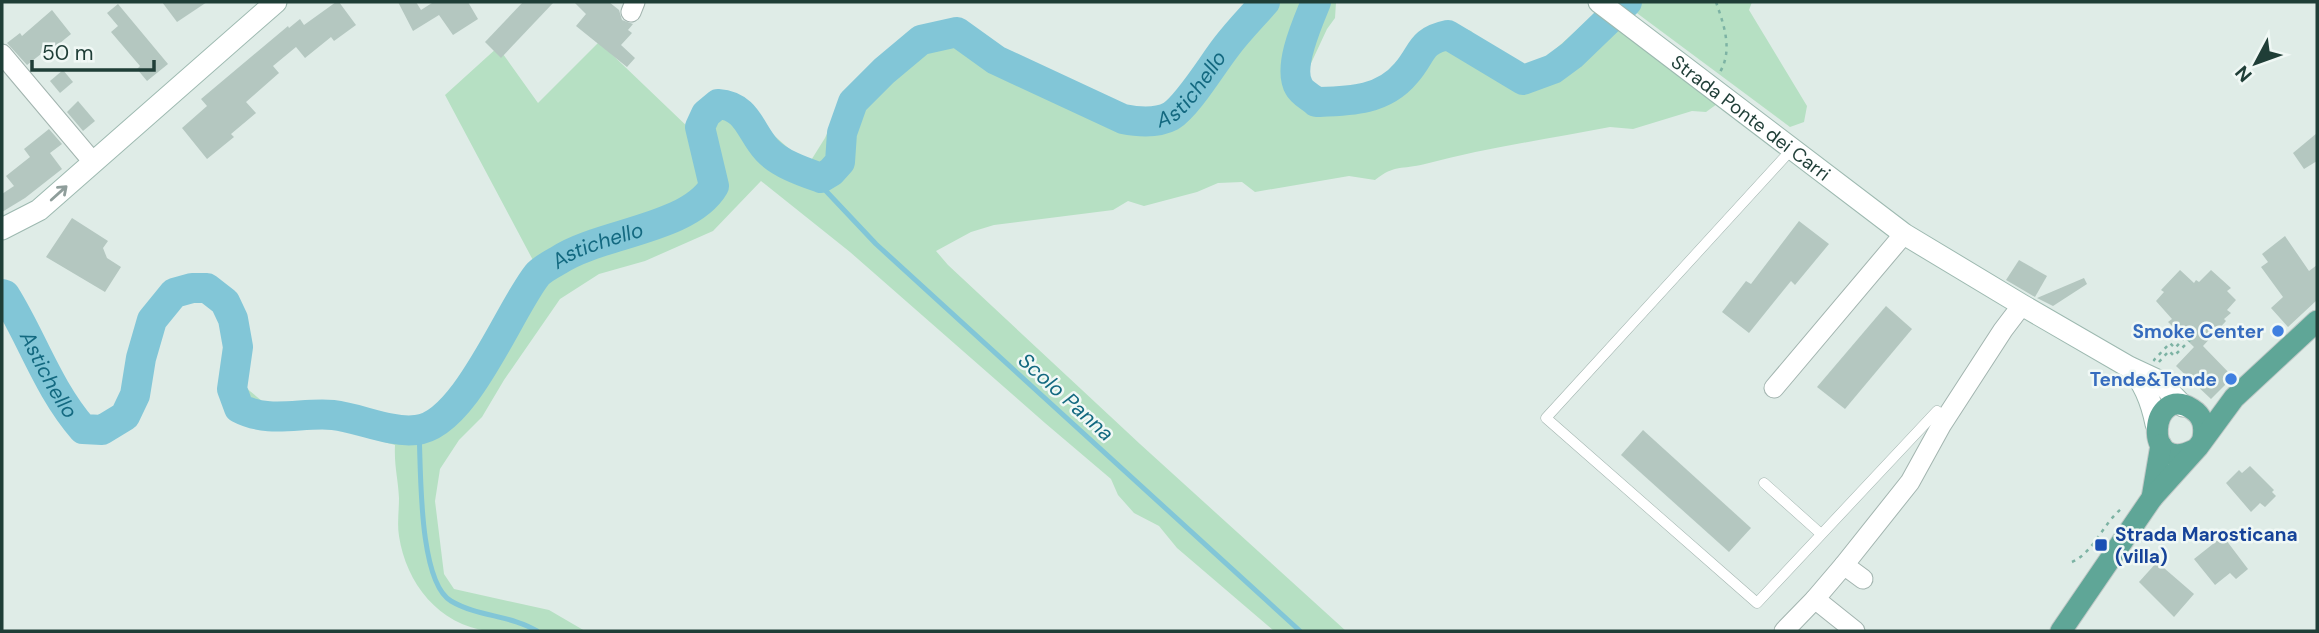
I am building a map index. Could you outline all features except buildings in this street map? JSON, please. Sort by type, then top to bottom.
[{"type":"main road","points":[[2061,631],[2152,498],[2234,398],[2317,321]]},
{"type":"main road","points":[[2152,498],[2159,418],[2169,408],[2207,409],[2234,398]]},
{"type":"main road","points":[[2158,434],[2166,450],[2180,454],[2198,444],[2203,422],[2189,408]]},
{"type":"street","points":[[2,229],[39,210],[276,2]]},
{"type":"street","name":"Strada Ponte dei Carri","points":[[1598,2],[1639,30],[1904,234],[2129,367],[2159,381],[2189,408]]},
{"type":"street","points":[[2,54],[93,162]]},
{"type":"street","points":[[1774,388],[1904,234]]},
{"type":"street","points":[[1784,631],[1844,565],[1910,482],[1947,417],[2022,305]]},
{"type":"street","name":"Strada Ponte dei Carri","points":[[2129,367],[2139,377],[2152,408],[2158,434]]},
{"type":"street","points":[[1844,565],[1863,579]]},
{"type":"street","points":[[1815,599],[1855,631]]},
{"type":"lane","points":[[1793,149],[1546,418],[1757,603],[1937,411],[1947,417]]},
{"type":"lane","points":[[1764,483],[1821,534]]},
{"type":"path","points":[[1716,2],[1726,32],[1726,62],[1718,76]]},
{"type":"path","points":[[2189,333],[2193,337],[2174,356],[2169,351],[2158,363],[2154,360],[2171,344],[2175,348],[2189,333]]},
{"type":"path","points":[[2071,562],[2080,558],[2109,518],[2125,505]]},
{"type":"green space","points":[[1254,2],[1336,2],[1335,18],[1306,74],[1314,94],[1353,90],[1392,75],[1440,25],[1454,25],[1471,31],[1485,47],[1517,65],[1540,63],[1597,12],[1717,104],[1706,112],[1692,111],[1633,129],[1610,127],[1398,168],[1375,180],[1349,176],[1255,192],[1242,182],[1218,183],[1197,192],[1144,206],[1128,201],[1113,210],[994,225],[971,232],[936,251],[1140,444],[1346,631],[1274,631],[1177,548],[1159,526],[1134,513],[1118,495],[1111,479],[850,252],[761,181],[713,231],[645,261],[599,274],[560,299],[482,417],[459,440],[440,469],[435,501],[444,574],[454,589],[549,610],[585,631],[488,631],[470,627],[440,611],[417,585],[403,553],[398,531],[399,498],[395,445],[330,427],[248,426],[232,418],[220,393],[226,327],[223,310],[214,301],[197,294],[176,304],[162,296],[183,284],[208,278],[216,280],[242,318],[245,387],[262,401],[362,411],[395,423],[422,423],[463,387],[522,297],[535,264],[445,95],[498,47],[538,103],[599,42],[692,131],[724,91],[795,154],[810,162],[825,138],[844,96],[864,72],[908,39],[945,26],[963,26],[1004,58],[1097,104],[1147,115],[1158,113],[1171,100],[1198,63]]},
{"type":"green space","points":[[1622,2],[1752,2],[1749,10],[1807,106],[1804,122],[1790,127]]},
{"type":"waterway","name":"Astichello","points":[[2,294],[15,311],[60,397],[83,429],[102,430],[125,416],[135,395],[141,358],[152,320],[174,293],[192,288],[207,288],[225,302],[233,319],[238,347],[232,389],[239,408],[250,413],[273,416],[333,415],[395,429],[416,430],[434,424],[452,409],[484,364],[537,275],[576,251],[665,221],[702,200],[714,186],[700,127],[706,114],[718,104],[728,106],[742,115],[761,143],[779,159],[821,178],[840,162],[842,133],[853,102],[921,40],[957,32],[996,60],[1123,119],[1159,120],[1178,111],[1231,41],[1265,2]]},
{"type":"waterway","name":"Astichello","points":[[1316,2],[1300,44],[1295,68],[1299,87],[1316,102],[1365,98],[1387,89],[1406,73],[1426,45],[1448,35],[1523,80],[1553,69],[1572,55],[1627,2]]},
{"type":"waterway","name":"Scolo Panna","points":[[821,178],[826,191],[876,244],[1300,631]]},
{"type":"waterway","points":[[419,430],[423,522],[432,571],[440,590],[461,606],[537,631]]},
{"type":"place","name":"Smoke Center","points":[[2278,331]]},
{"type":"place","name":"Tende&Tende","points":[[2231,379]]},
{"type":"place","name":"Strada Marosticana (villa)","points":[[2101,545]]}]
